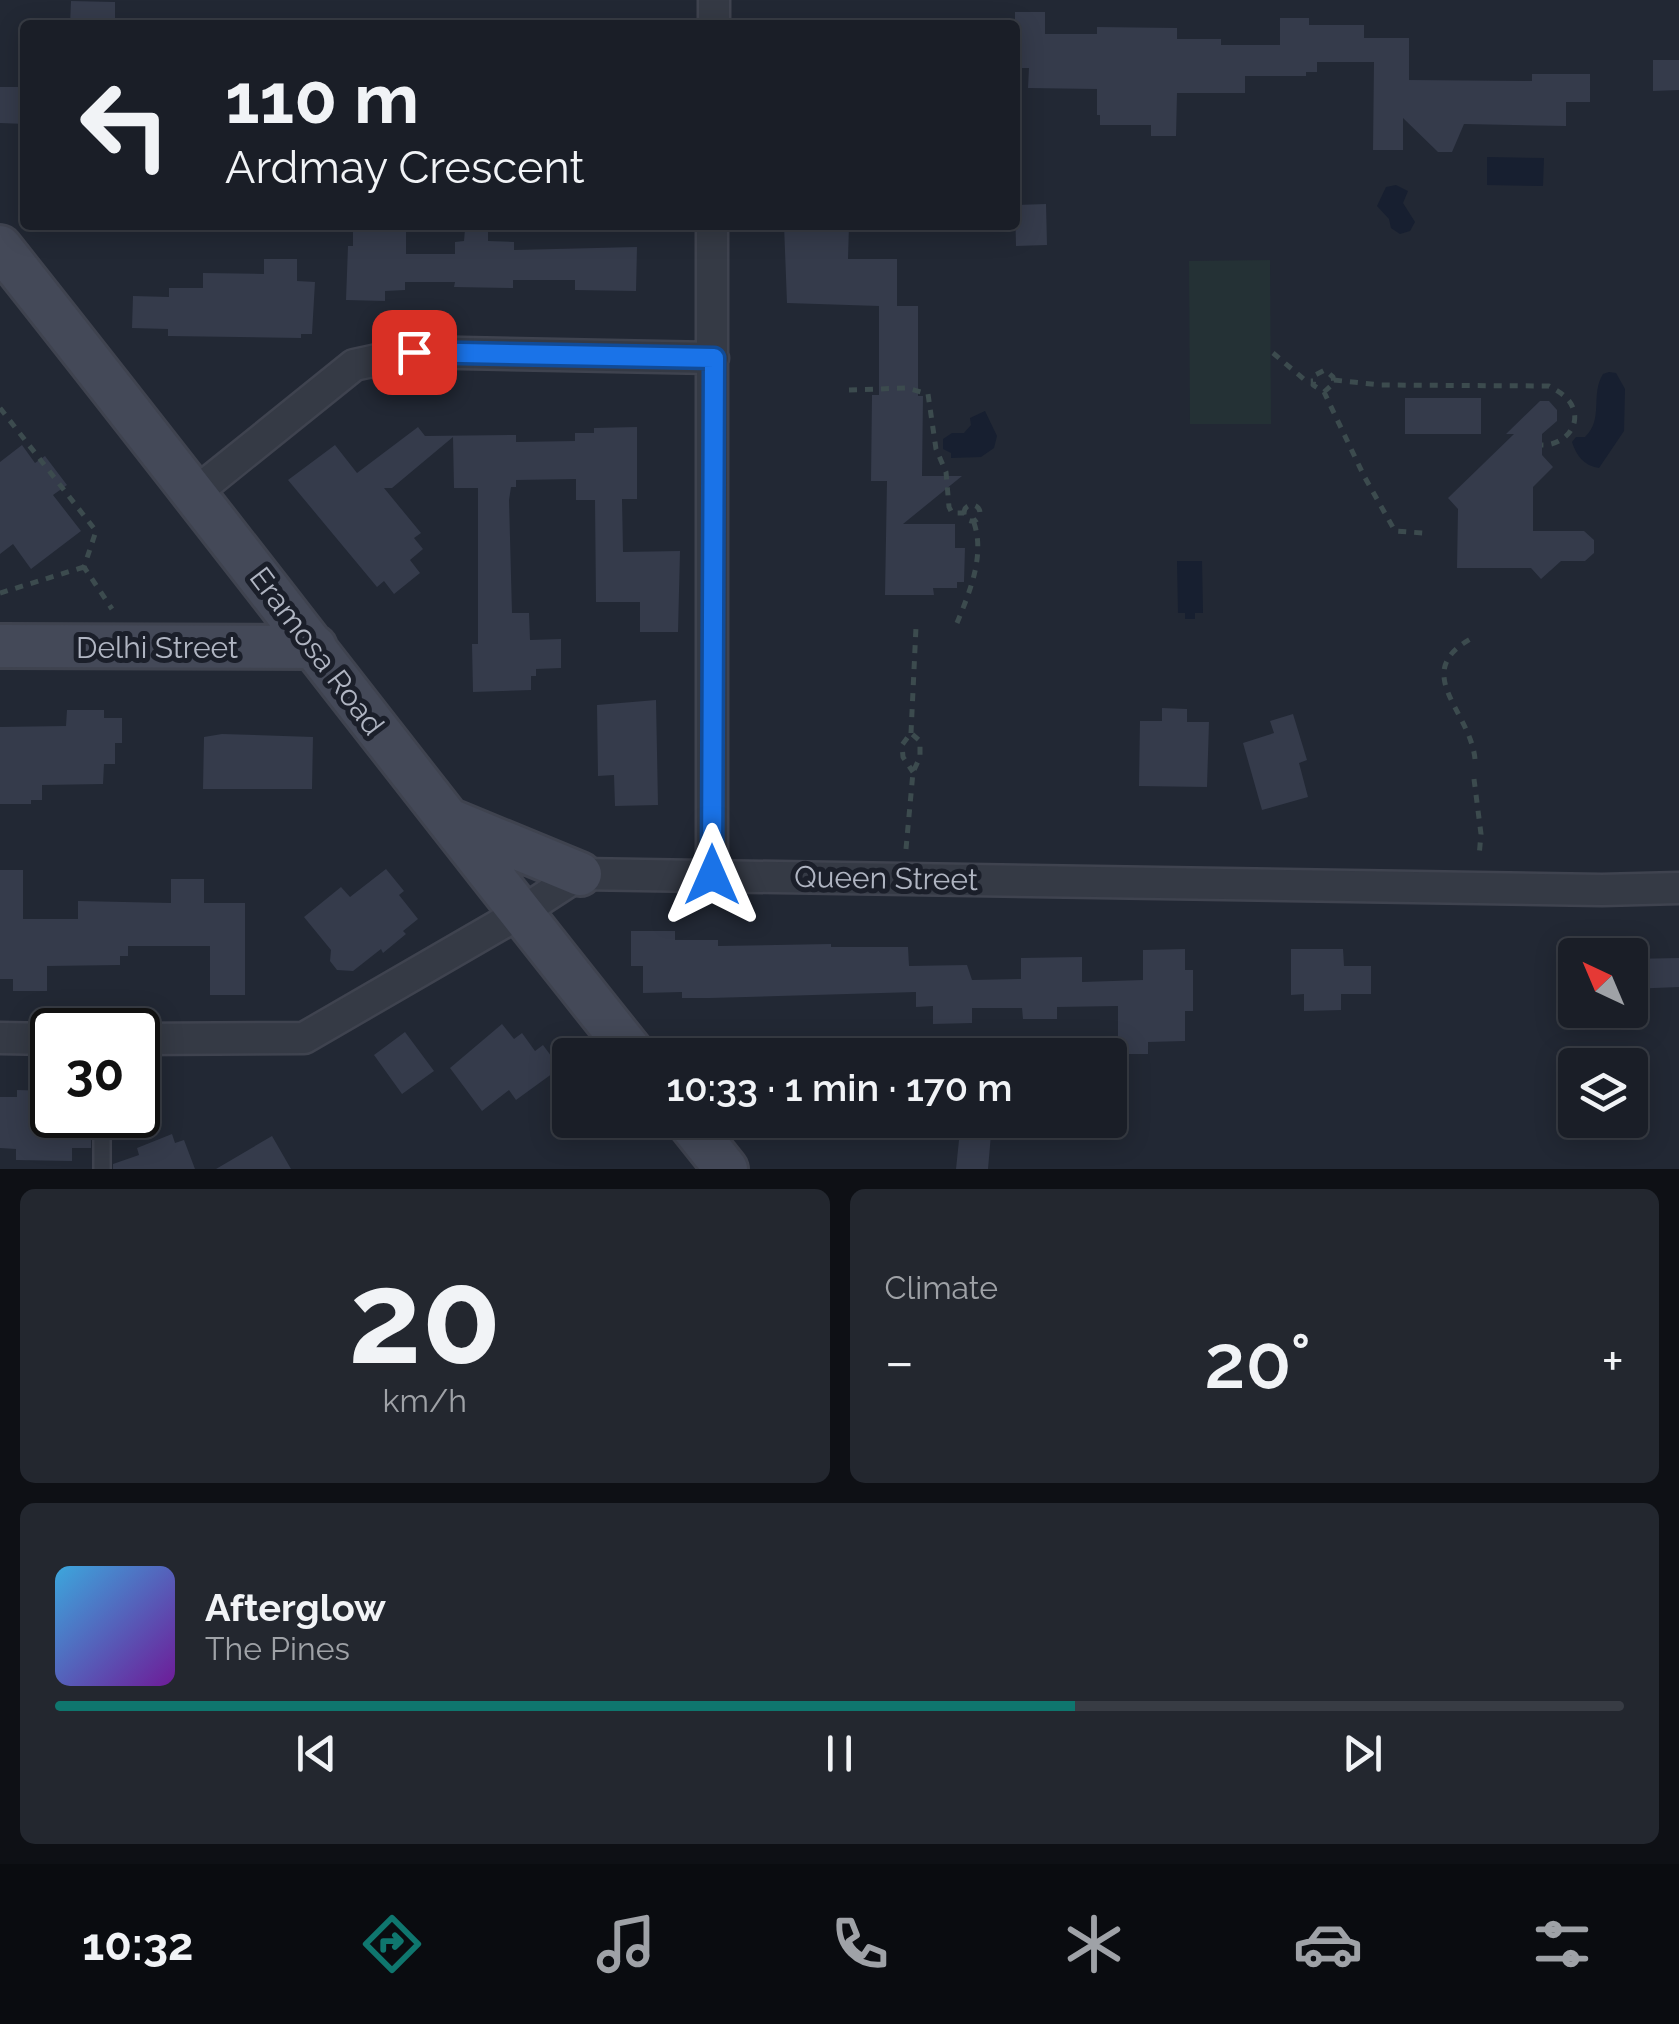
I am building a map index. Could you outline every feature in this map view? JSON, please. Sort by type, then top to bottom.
[{"type":"main road","name":"Eramosa Road","points":[[0,247],[196,493],[444,818],[620,1038]]},
{"type":"main road","name":"Delhi Street","points":[[0,646],[315,647]]},
{"type":"main road","points":[[444,818],[580,874]]},
{"type":"main road","points":[[701,1138],[726,1169]]},
{"type":"street","points":[[712,230],[712,875]]},
{"type":"street","points":[[196,493],[339,376],[374,358],[414,352],[714,358]]},
{"type":"street","points":[[160,1039],[304,1038],[580,874]]},
{"type":"street","name":"Queen Street","points":[[580,874],[1583,890],[1679,888]]},
{"type":"street","points":[[0,1038],[30,1039]]},
{"type":"lane","points":[[102,1138],[102,1169]]},
{"type":"path","points":[[1273,354],[1306,381],[1313,381]]},
{"type":"path","points":[[1313,381],[1318,372],[1325,370],[1334,380],[1380,385],[1549,386],[1563,394],[1573,407],[1574,417],[1563,441],[1542,446]]},
{"type":"path","points":[[1324,392],[1333,387],[1334,380]]},
{"type":"path","points":[[1313,381],[1324,392],[1395,531],[1423,533]]},
{"type":"path","points":[[850,390],[907,388],[928,394],[936,449],[946,472],[949,507],[952,512],[964,513]]},
{"type":"path","points":[[0,408],[96,531],[84,567]]},
{"type":"path","points":[[964,513],[970,505],[977,506],[980,513],[973,520]]},
{"type":"path","points":[[964,513],[973,520]]},
{"type":"path","points":[[957,623],[968,596],[980,541],[973,520]]},
{"type":"path","points":[[0,593],[84,567]]},
{"type":"path","points":[[84,567],[112,604],[112,612]]},
{"type":"path","points":[[913,772],[902,757],[902,745],[912,733],[916,627]]},
{"type":"path","points":[[1475,759],[1474,744],[1443,686],[1449,655],[1456,646],[1476,636]]},
{"type":"path","points":[[906,844],[913,772],[920,757],[920,740],[912,733]]},
{"type":"path","points":[[1474,780],[1479,870]]},
{"type":"shaded area","points":[[1270,260],[1271,424],[1190,424],[1189,261]]},
{"type":"water","points":[[1487,157],[1544,158],[1543,186],[1487,185]]},
{"type":"water","points":[[1396,185],[1408,191],[1403,203],[1415,222],[1410,231],[1400,234],[1391,228],[1389,219],[1377,206],[1386,187]]},
{"type":"water","points":[[1609,372],[1616,373],[1625,389],[1624,431],[1599,468],[1581,459],[1572,442],[1591,430],[1599,382]]},
{"type":"water","points":[[985,411],[997,436],[994,448],[981,457],[951,458],[951,453],[943,449],[943,439],[952,433],[964,433],[971,425],[970,418]]},
{"type":"water","points":[[1177,561],[1202,561],[1203,613],[1195,613],[1195,619],[1185,619],[1185,613],[1178,613]]},
{"type":"building","points":[[71,1],[115,2],[115,20],[70,20]]},
{"type":"building","points":[[1015,12],[1045,12],[1045,34],[1097,34],[1097,27],[1177,28],[1177,39],[1221,39],[1221,45],[1280,45],[1280,18],[1309,18],[1309,25],[1364,25],[1364,38],[1409,38],[1409,80],[1532,81],[1532,74],[1590,74],[1590,102],[1566,102],[1566,126],[1464,124],[1452,152],[1438,152],[1403,118],[1403,150],[1373,150],[1374,62],[1317,62],[1317,72],[1306,72],[1306,76],[1245,76],[1245,93],[1177,93],[1176,136],[1151,136],[1151,125],[1100,125],[1097,89],[1028,88],[1029,68],[1020,68],[1020,20],[1015,20]]},
{"type":"building","points":[[1653,60],[1679,60],[1679,90],[1653,91]]},
{"type":"building","points":[[0,87],[20,87],[20,124],[0,123]]},
{"type":"building","points":[[1046,204],[1047,245],[1016,246],[1020,205]]},
{"type":"building","points":[[353,230],[406,230],[406,254],[455,254],[455,242],[464,241],[465,230],[488,230],[488,241],[514,242],[514,250],[637,247],[636,291],[575,290],[575,280],[513,280],[513,288],[405,282],[405,290],[385,291],[385,301],[346,300],[348,246],[353,246]]},
{"type":"building","points":[[784,230],[849,230],[848,259],[897,259],[897,306],[918,306],[922,476],[962,476],[903,524],[955,524],[955,548],[965,548],[964,582],[957,582],[957,588],[933,588],[934,595],[885,595],[887,481],[871,481],[872,395],[879,395],[879,306],[787,303]]},
{"type":"building","points":[[264,259],[297,259],[297,281],[315,282],[312,334],[301,334],[301,338],[168,336],[168,329],[132,328],[133,296],[169,297],[169,288],[203,288],[203,273],[264,274]]},
{"type":"building","points":[[1405,398],[1481,398],[1481,434],[1405,434]]},
{"type":"building","points":[[1540,401],[1549,401],[1557,410],[1557,421],[1542,434],[1542,455],[1553,467],[1533,487],[1533,531],[1584,531],[1594,540],[1594,553],[1585,561],[1561,561],[1541,579],[1531,568],[1457,568],[1458,509],[1448,498],[1514,434],[1506,434]]},
{"type":"building","points":[[418,427],[425,436],[516,435],[516,442],[575,441],[575,433],[594,433],[594,428],[637,427],[637,499],[622,499],[623,552],[680,551],[678,632],[640,632],[640,602],[596,602],[595,500],[576,500],[576,479],[516,480],[509,500],[512,613],[529,613],[530,640],[561,639],[561,668],[536,669],[536,676],[531,676],[531,690],[473,692],[472,644],[478,644],[478,488],[454,488],[453,437],[392,488],[384,488],[421,533],[414,538],[423,549],[410,560],[420,573],[394,594],[384,581],[377,587],[288,480],[335,445],[357,473]]},
{"type":"building","points":[[22,445],[35,463],[45,456],[67,485],[53,495],[81,531],[31,569],[13,544],[0,554],[0,462]]},
{"type":"building","points":[[656,700],[658,805],[615,806],[614,775],[598,776],[597,705]]},
{"type":"building","points":[[1162,708],[1187,709],[1187,722],[1209,722],[1207,787],[1139,786],[1140,721],[1162,721]]},
{"type":"building","points":[[67,710],[104,710],[104,718],[122,718],[122,743],[115,743],[115,764],[104,764],[103,784],[42,785],[42,800],[0,804],[0,727],[66,726]]},
{"type":"building","points":[[1293,714],[1307,760],[1299,763],[1308,797],[1262,810],[1243,743],[1274,733],[1270,721]]},
{"type":"building","points":[[204,737],[313,737],[312,789],[203,789]]},
{"type":"building","points":[[386,869],[404,891],[399,895],[418,919],[383,953],[381,949],[353,971],[337,970],[330,961],[331,950],[304,917],[341,887],[350,897]]},
{"type":"building","points":[[0,870],[23,870],[23,919],[78,919],[78,901],[171,903],[171,879],[204,879],[204,903],[245,903],[245,995],[210,995],[210,946],[128,946],[128,956],[120,956],[120,965],[47,966],[47,991],[13,991],[13,979],[0,979]]},
{"type":"building","points":[[631,931],[675,931],[675,940],[718,940],[718,946],[908,947],[909,966],[967,965],[972,980],[1021,979],[1021,958],[1082,957],[1082,982],[1143,980],[1143,950],[1185,949],[1185,970],[1193,970],[1193,1011],[1185,1011],[1185,1041],[1148,1042],[1148,1054],[1127,1054],[1127,1038],[1118,1038],[1118,1006],[1057,1007],[1057,1019],[1023,1019],[1022,1008],[972,1008],[972,1023],[933,1024],[933,1006],[916,1007],[916,992],[682,998],[682,992],[643,993],[643,966],[631,966]]},
{"type":"building","points":[[1291,949],[1343,949],[1344,966],[1371,966],[1371,994],[1341,994],[1341,1010],[1304,1011],[1304,994],[1291,995]]},
{"type":"building","points":[[1679,958],[1679,987],[1648,988],[1648,959]]},
{"type":"building","points":[[502,1024],[514,1039],[522,1033],[535,1051],[543,1045],[552,1057],[552,1074],[516,1100],[509,1090],[482,1111],[450,1068]]},
{"type":"building","points":[[405,1032],[434,1071],[402,1094],[374,1055]]},
{"type":"building","points":[[17,1090],[30,1090],[30,1138],[91,1138],[91,1148],[72,1148],[72,1161],[16,1160],[16,1149],[0,1148],[0,1097],[17,1097]]},
{"type":"building","points":[[172,1134],[175,1143],[184,1140],[195,1169],[113,1169],[113,1164],[139,1155],[137,1148]]},
{"type":"building","points":[[272,1136],[291,1169],[216,1169]]},
{"type":"building","points":[[959,1138],[991,1138],[988,1169],[956,1169]]},
{"type":"route","points":[[414,352],[714,358],[712,875]]}]
